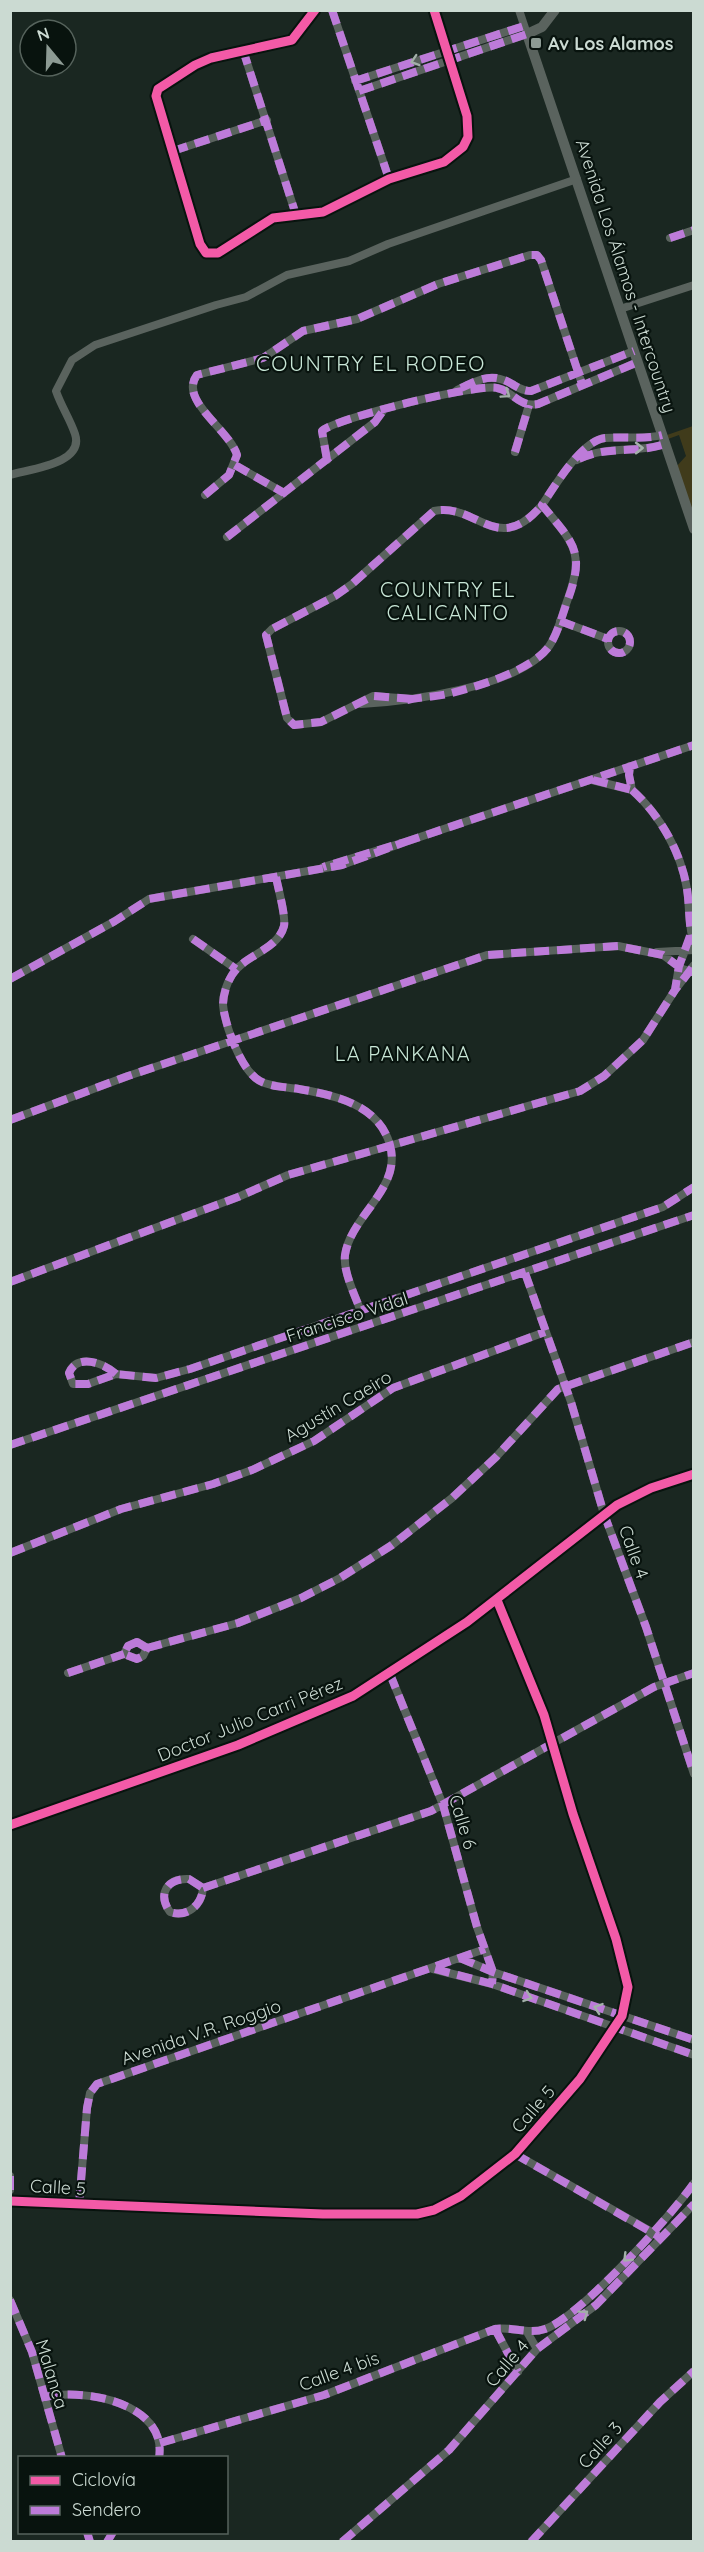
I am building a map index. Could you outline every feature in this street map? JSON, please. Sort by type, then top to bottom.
[{"type":"main road","points":[[526,31],[542,27],[555,10]]},
{"type":"main road","name":"Avenida Los Álamos - Intercountry","points":[[526,31],[693,529]]},
{"type":"street","points":[[315,10],[292,40],[203,61],[158,89],[156,96],[200,244],[206,253],[218,253],[273,218],[322,212],[389,179],[444,162],[466,142],[467,116],[434,10]]},
{"type":"street","points":[[332,10],[389,179]]},
{"type":"street","points":[[519,10],[526,31]]},
{"type":"street","points":[[355,81],[447,51],[526,31]]},
{"type":"street","points":[[359,91],[450,61],[526,31]]},
{"type":"street","points":[[243,50],[296,215]]},
{"type":"street","points":[[173,151],[267,120]]},
{"type":"street","points":[[10,475],[59,463],[74,448],[77,438],[56,391],[72,360],[95,345],[246,297],[287,275],[349,261],[388,244],[577,179]]},
{"type":"street","points":[[670,238],[693,230]]},
{"type":"street","points":[[205,495],[229,476],[237,455],[231,441],[196,400],[192,387],[197,375],[263,358],[303,331],[357,318],[438,284],[530,255],[537,255],[542,260],[582,384]]},
{"type":"street","points":[[620,309],[693,285]]},
{"type":"street","points":[[450,393],[486,376],[502,378],[526,391],[634,351]]},
{"type":"street","points":[[327,459],[321,434],[323,429],[341,421],[450,393],[497,388],[529,405],[538,404],[638,362]]},
{"type":"street","points":[[515,452],[529,405]]},
{"type":"street","points":[[227,537],[375,422],[383,411]]},
{"type":"street","points":[[542,505],[569,537],[577,573],[561,621],[549,646],[526,666],[448,693],[395,703],[358,704],[314,725],[299,726],[290,723],[267,640],[268,631],[352,584],[434,511],[450,510],[487,526],[498,528],[522,524],[542,505],[573,462],[587,447],[599,439],[663,440]]},
{"type":"street","points":[[235,465],[284,493]]},
{"type":"street","points":[[561,621],[608,639]]},
{"type":"street","points":[[10,979],[115,921],[141,902],[323,867],[405,842],[693,745]]},
{"type":"street","points":[[630,766],[632,790],[664,828],[677,855],[688,892],[691,948],[679,966],[675,990]]},
{"type":"street","points":[[591,780],[632,790]]},
{"type":"street","points":[[276,877],[284,926],[277,938],[236,969],[227,984],[223,1002],[233,1040],[243,1063],[257,1080],[309,1091],[362,1107],[376,1118],[391,1146],[392,1156],[386,1186],[371,1205],[345,1255],[347,1269],[361,1312]]},
{"type":"street","points":[[193,939],[236,969]]},
{"type":"street","points":[[10,1120],[128,1076],[487,955],[609,945],[652,952],[692,970],[675,990],[643,1040],[604,1076],[580,1091],[288,1175],[249,1193],[10,1282]]},
{"type":"street","points":[[652,952],[691,948]]},
{"type":"street","points":[[116,1374],[107,1366],[93,1362],[77,1364],[71,1368],[69,1373],[73,1384],[81,1385],[116,1374],[144,1377],[168,1375],[361,1312],[663,1207],[693,1186]]},
{"type":"street","name":"Francisco Vidal","points":[[10,1445],[693,1215]]},
{"type":"street","name":"Calle 4","points":[[525,1273],[565,1386],[604,1514],[646,1627],[693,1773]]},
{"type":"street","name":"Agustín Caeiro","points":[[10,1553],[121,1509],[213,1484],[252,1470],[314,1441],[393,1388],[545,1332]]},
{"type":"street","points":[[68,1673],[124,1654],[133,1643],[140,1643],[147,1648],[206,1634],[270,1611],[311,1593],[368,1561],[426,1521],[496,1457],[555,1392],[565,1386],[693,1342]]},
{"type":"street","name":"Doctor Julio Carri Pérez","points":[[10,1825],[275,1730],[330,1707],[390,1674],[440,1642],[497,1600],[604,1514],[639,1493],[693,1474]]},
{"type":"street","name":"Calle 5","points":[[10,2201],[323,2214],[417,2214],[434,2210],[461,2196],[515,2154],[580,2079],[622,2016],[628,1994],[626,1976],[536,1693],[497,1600]]},
{"type":"street","points":[[124,1654],[136,1659],[143,1656],[147,1648]]},
{"type":"street","points":[[203,1888],[423,1814],[663,1683],[693,1673]]},
{"type":"street","name":"Calle 6","points":[[390,1674],[442,1805],[493,1972],[492,1984]]},
{"type":"street","points":[[189,1879],[203,1888],[200,1900],[190,1911],[176,1914],[170,1912],[166,1906],[164,1893],[167,1885],[174,1881],[189,1879]]},
{"type":"street","name":"Avenida V.R. Roggio","points":[[79,2205],[87,2108],[90,2093],[97,2084],[485,1949]]},
{"type":"street","points":[[460,1958],[493,1972],[693,2040]]},
{"type":"street","points":[[432,1968],[492,1984],[693,2055]]},
{"type":"street","points":[[515,2154],[662,2239]]},
{"type":"street","points":[[10,2176],[10,2190]]},
{"type":"street","name":"Calle 4","points":[[527,2332],[544,2329],[564,2318],[653,2232],[693,2183]]},
{"type":"street","name":"Calle 4","points":[[342,2541],[449,2450],[537,2349],[596,2305],[662,2239],[693,2204]]},
{"type":"street","name":"Malanca","points":[[10,2300],[32,2352],[62,2456]]},
{"type":"street","name":"Calle 4 bis","points":[[160,2443],[324,2395],[495,2329],[507,2328],[527,2332]]},
{"type":"street","points":[[495,2329],[518,2372]]},
{"type":"street","points":[[527,2332],[537,2349]]},
{"type":"street","name":"Calle 3","points":[[531,2541],[660,2402],[693,2371]]},
{"type":"street","points":[[45,2397],[84,2393],[109,2400],[147,2420],[160,2443],[159,2456]]},
{"type":"shaded area","points":[[693,426],[693,516],[676,467],[686,456],[679,435],[668,439],[667,435]]},
{"type":"marked path","points":[[332,10],[389,179]]},
{"type":"marked path","points":[[355,81],[524,26]]},
{"type":"marked path","points":[[359,91],[527,34]]},
{"type":"marked path","points":[[243,50],[296,215]]},
{"type":"marked path","points":[[173,151],[267,120]]},
{"type":"marked path","points":[[670,238],[694,230]]},
{"type":"marked path","points":[[205,495],[229,475],[237,455],[225,435],[199,404],[193,385],[197,375],[263,358],[303,331],[357,319],[438,284],[530,255],[537,255],[541,260],[582,384]]},
{"type":"marked path","points":[[461,388],[486,378],[498,378],[521,389],[531,391],[634,351]]},
{"type":"marked path","points":[[327,460],[322,431],[351,419],[436,396],[484,388],[497,388],[526,404],[538,404],[638,362]]},
{"type":"marked path","points":[[515,452],[529,405]]},
{"type":"marked path","points":[[227,537],[375,422],[383,411]]},
{"type":"marked path","points":[[407,700],[448,694],[474,687],[518,670],[542,654],[550,645],[560,624],[576,571],[574,549],[569,539],[542,505],[569,466],[596,441],[605,438],[662,435]]},
{"type":"marked path","points":[[579,459],[601,452],[644,449],[665,444]]},
{"type":"marked path","points":[[235,465],[284,493]]},
{"type":"marked path","points":[[412,699],[373,696],[321,722],[294,725],[287,718],[266,635],[272,629],[335,596],[352,584],[434,511],[449,510],[499,528],[512,527],[526,520],[542,505]]},
{"type":"marked path","points":[[560,621],[608,639]]},
{"type":"marked path","points":[[619,631],[627,634],[630,642],[627,650],[619,653],[611,650],[608,642],[611,634],[619,631]]},
{"type":"marked path","points":[[405,842],[694,745]]},
{"type":"marked path","points":[[593,780],[632,790],[630,766]]},
{"type":"marked path","points":[[632,790],[652,811],[668,835],[680,861],[687,889],[694,944]]},
{"type":"marked path","points":[[10,979],[115,921],[149,899],[342,865],[405,842],[323,867]]},
{"type":"marked path","points":[[276,877],[283,909],[284,926],[281,934],[268,947],[244,962],[232,975],[224,997],[224,1014],[240,1058],[253,1076],[274,1086],[313,1091],[354,1104],[366,1111],[384,1131],[390,1145],[392,1161],[389,1175],[383,1189],[356,1227],[345,1255],[348,1276],[361,1312]]},
{"type":"marked path","points":[[690,936],[679,966],[675,990],[692,968]]},
{"type":"marked path","points":[[193,939],[236,969]]},
{"type":"marked path","points":[[10,1120],[128,1076],[487,955],[618,946],[663,955],[682,969],[694,972]]},
{"type":"marked path","points":[[10,1282],[238,1197],[288,1175],[580,1091],[604,1076],[643,1040],[675,990]]},
{"type":"marked path","points":[[116,1374],[105,1366],[91,1362],[78,1363],[69,1373],[73,1384],[88,1384],[116,1374],[156,1378],[190,1369],[663,1207],[694,1187]]},
{"type":"marked path","points":[[10,1445],[694,1215]]},
{"type":"marked path","points":[[525,1273],[571,1402],[604,1514],[646,1627],[694,1774]]},
{"type":"marked path","points":[[10,1553],[121,1509],[213,1484],[252,1470],[314,1441],[393,1388],[545,1332]]},
{"type":"marked path","points":[[147,1648],[238,1623],[301,1598],[340,1578],[392,1545],[452,1498],[496,1457],[558,1389],[694,1342]]},
{"type":"marked path","points":[[137,1642],[147,1648],[143,1656],[137,1659],[124,1654],[128,1646],[137,1642]]},
{"type":"marked path","points":[[68,1673],[124,1654]]},
{"type":"marked path","points":[[203,1888],[431,1811],[654,1687],[694,1673]]},
{"type":"marked path","points":[[390,1674],[443,1805],[477,1927],[493,1972],[492,1984]]},
{"type":"marked path","points":[[189,1879],[203,1888],[200,1900],[188,1912],[170,1912],[164,1899],[166,1888],[175,1881],[189,1879]]},
{"type":"marked path","points":[[79,2205],[87,2108],[90,2093],[97,2084],[485,1949]]},
{"type":"marked path","points":[[460,1958],[493,1972],[694,2040]]},
{"type":"marked path","points":[[435,1969],[492,1984],[694,2055]]},
{"type":"marked path","points":[[515,2154],[658,2236]]},
{"type":"marked path","points":[[10,2176],[10,2190]]},
{"type":"marked path","points":[[160,2443],[324,2395],[495,2329],[532,2331],[545,2329],[561,2321],[580,2306],[624,2264],[694,2183]]},
{"type":"marked path","points":[[342,2542],[449,2450],[537,2349],[596,2305],[694,2204]]},
{"type":"marked path","points":[[10,2300],[32,2352],[61,2456]]},
{"type":"marked path","points":[[495,2329],[518,2372]]},
{"type":"marked path","points":[[531,2542],[660,2402],[694,2371]]},
{"type":"marked path","points":[[45,2397],[81,2395],[101,2398],[137,2412],[150,2424],[158,2439],[159,2456]]},
{"type":"marked path","points":[[88,2534],[90,2542]]},
{"type":"marked path","points":[[107,2542],[112,2534]]},
{"type":"cycle path","points":[[315,10],[292,40],[211,58],[195,65],[158,89],[156,96],[200,244],[206,253],[218,253],[273,218],[323,212],[389,179],[444,162],[463,147],[468,137],[467,116],[434,10]]},
{"type":"cycle path","points":[[10,1825],[238,1745],[353,1696],[467,1622],[617,1505],[651,1488],[694,1474]]},
{"type":"cycle path","points":[[10,2201],[323,2214],[417,2214],[434,2210],[461,2196],[515,2154],[580,2079],[622,2016],[628,1987],[616,1939],[573,1814],[544,1715],[497,1600]]},
{"type":"place","name":"Av Los Alamos","points":[[536,43]]},
{"type":"district","name":"COUNTRY EL RODEO","points":[[371,363]]},
{"type":"district","name":"COUNTRY EL CALICANTO","points":[[448,600]]},
{"type":"district","name":"LA PANKANA","points":[[403,1053]]}]
